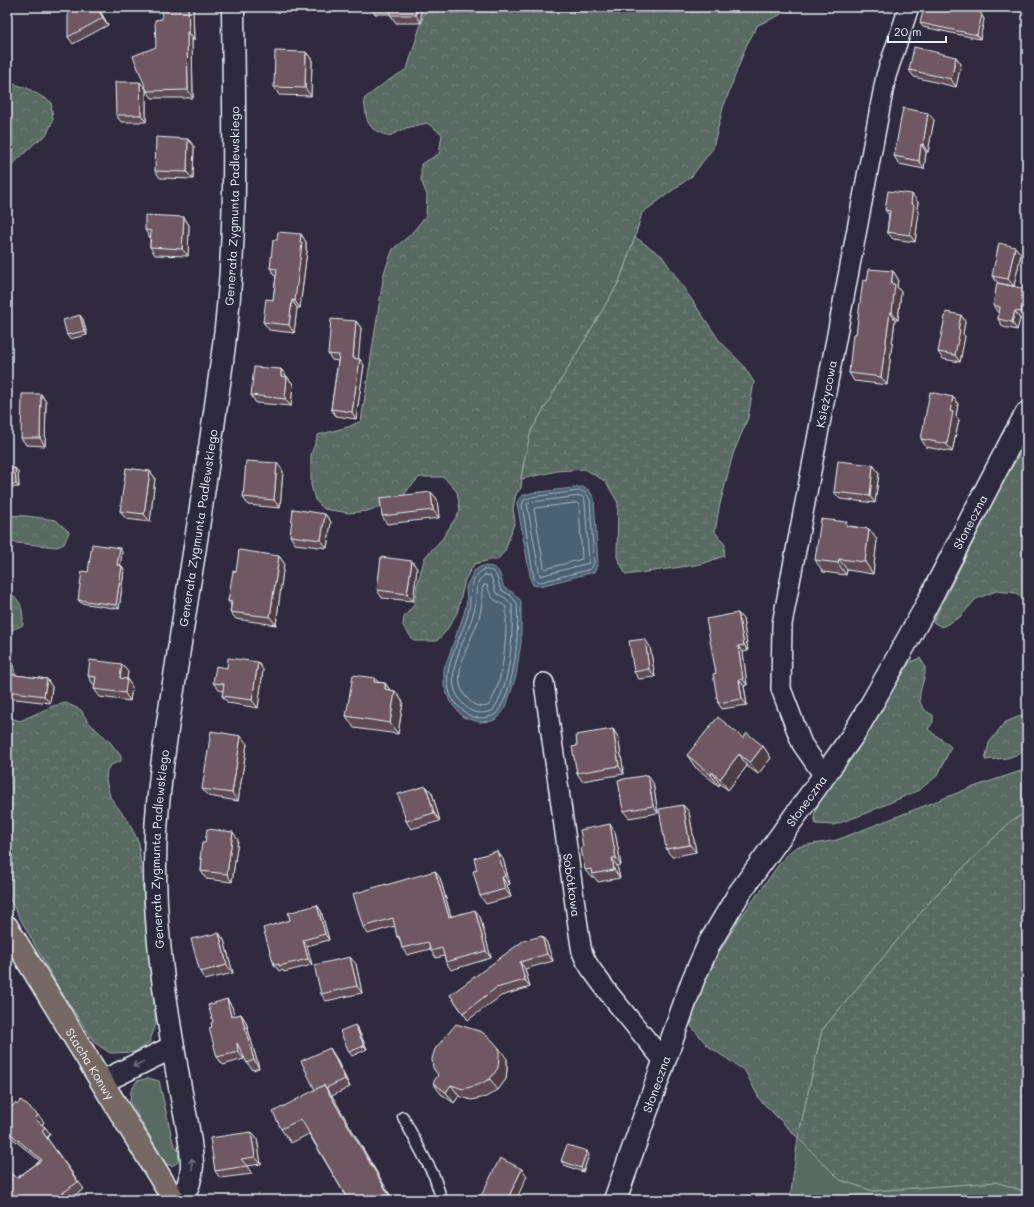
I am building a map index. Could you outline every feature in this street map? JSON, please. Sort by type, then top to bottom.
[{"type":"main road","name":"Stacha Konwy","points":[[7,927],[174,1200]]},
{"type":"street","name":"Generała Zygmunta Padlewskiego","points":[[180,1200],[188,1189],[192,1171],[192,1150],[162,977],[155,897],[155,836],[162,763],[212,435],[224,344],[233,241],[233,7]]},
{"type":"street","name":"Księżycowa","points":[[824,776],[802,744],[781,689],[782,624],[886,76],[909,7]]},
{"type":"street","name":"Słoneczna","points":[[615,1200],[692,980],[709,944],[740,892],[853,735],[871,705],[922,614],[1027,413]]},
{"type":"street","name":"Sobótkowa","points":[[544,683],[582,952],[586,961],[610,996],[663,1060]]},
{"type":"street","points":[[102,1082],[173,1047]]},
{"type":"lane","points":[[402,1117],[434,1176],[441,1200]]},
{"type":"green space","points":[[426,7],[787,7],[780,15],[758,25],[746,46],[723,108],[713,148],[692,176],[642,213],[619,282],[531,431],[523,466],[521,488],[516,494],[513,509],[515,521],[505,551],[497,560],[474,564],[465,580],[457,613],[446,631],[437,641],[414,641],[403,626],[404,617],[414,605],[417,585],[425,557],[442,539],[460,511],[457,492],[444,477],[420,477],[409,488],[401,500],[367,511],[349,513],[324,509],[315,500],[311,485],[311,455],[318,435],[348,427],[361,421],[384,273],[393,249],[409,236],[426,216],[427,195],[421,180],[421,164],[439,154],[442,134],[427,123],[406,128],[389,136],[381,133],[371,127],[367,119],[364,99],[386,82],[407,69]]},
{"type":"green space","points":[[7,82],[27,88],[51,102],[53,120],[47,134],[35,143],[7,170]]},
{"type":"green space","points":[[635,237],[662,256],[719,340],[743,365],[754,382],[748,418],[733,454],[719,508],[715,532],[725,545],[724,556],[702,564],[626,575],[617,557],[618,503],[606,482],[585,469],[557,471],[521,479],[531,431],[619,282]]},
{"type":"green space","points":[[1027,441],[1027,602],[1016,593],[996,591],[976,599],[960,617],[942,627],[933,622],[1000,488]]},
{"type":"green space","points":[[7,515],[56,520],[69,532],[64,544],[57,547],[7,542]]},
{"type":"green space","points":[[7,592],[16,598],[21,606],[23,625],[7,632]]},
{"type":"green space","points":[[7,646],[14,669],[15,686],[7,703]]},
{"type":"green space","points":[[920,658],[925,667],[920,695],[921,705],[925,710],[933,715],[933,722],[928,729],[951,747],[938,775],[919,790],[864,814],[834,825],[816,824],[814,815],[820,800],[830,788],[863,738],[910,662]]},
{"type":"green space","points":[[66,703],[81,710],[88,722],[110,742],[121,756],[121,761],[111,765],[107,770],[106,780],[110,797],[128,821],[139,843],[156,1024],[149,1043],[134,1052],[110,1053],[95,1043],[60,990],[7,895],[7,712],[8,717],[20,721],[53,706]]},
{"type":"green space","points":[[1027,713],[1027,751],[1007,758],[985,760],[989,743],[1004,723]]},
{"type":"green space","points":[[1027,769],[1027,812],[1011,821],[933,898],[822,1030],[798,1138],[760,1100],[745,1071],[708,1046],[691,1026],[695,1003],[702,984],[739,920],[785,856],[796,847],[837,840],[970,788]]},
{"type":"green space","points":[[1027,812],[1027,1192],[996,1182],[873,1191],[840,1180],[798,1138],[822,1030],[933,898],[1011,821]]},
{"type":"green space","points":[[148,1078],[159,1081],[173,1142],[179,1152],[178,1162],[172,1166],[166,1164],[130,1102],[131,1091],[137,1081]]},
{"type":"green space","points":[[798,1138],[840,1180],[873,1191],[996,1182],[1027,1192],[1027,1200],[790,1200]]},
{"type":"water","points":[[582,487],[589,490],[594,498],[598,564],[594,572],[540,586],[533,585],[517,503],[521,496],[531,493]]},
{"type":"water","points":[[482,566],[493,567],[496,569],[500,574],[504,588],[512,592],[521,601],[521,642],[516,676],[506,707],[498,718],[492,721],[479,722],[463,717],[450,702],[444,686],[444,669],[464,614],[467,601],[466,587],[474,571]]},
{"type":"building","points":[[68,7],[97,7],[103,18],[68,37]]},
{"type":"building","points":[[161,7],[188,7],[188,90],[147,91],[133,56],[156,47],[155,20],[162,19]]},
{"type":"building","points":[[391,7],[416,7],[416,15],[390,15]]},
{"type":"building","points":[[924,7],[976,7],[982,15],[977,35],[920,23]]},
{"type":"building","points":[[914,47],[956,57],[951,79],[909,70]]},
{"type":"building","points":[[275,51],[306,52],[305,88],[274,87]]},
{"type":"building","points":[[115,82],[140,82],[141,115],[116,115]]},
{"type":"building","points":[[903,108],[928,113],[919,161],[894,156]]},
{"type":"building","points":[[156,137],[188,139],[187,172],[155,171]]},
{"type":"building","points":[[1027,159],[1027,183],[1022,182]]},
{"type":"building","points":[[888,191],[912,194],[911,204],[914,205],[910,235],[887,232],[890,211],[885,210]]},
{"type":"building","points":[[145,215],[184,217],[182,249],[150,247],[151,231],[145,230]]},
{"type":"building","points":[[278,232],[301,234],[300,243],[302,243],[295,301],[292,300],[289,325],[263,322],[266,299],[273,300],[277,269],[270,268],[273,240],[277,240]]},
{"type":"building","points":[[999,243],[1015,247],[1008,279],[992,276]]},
{"type":"building","points":[[869,269],[893,271],[891,284],[895,284],[892,313],[890,312],[881,377],[849,373],[853,334],[856,334],[863,280],[867,281]]},
{"type":"building","points":[[997,283],[1026,289],[1021,312],[1015,311],[1012,322],[998,319],[1000,307],[993,305]]},
{"type":"building","points":[[946,312],[961,315],[958,330],[960,330],[955,355],[938,352]]},
{"type":"building","points":[[80,315],[84,331],[67,335],[63,320]]},
{"type":"building","points":[[331,319],[356,321],[353,358],[360,359],[352,412],[331,409],[339,355],[328,354]]},
{"type":"building","points":[[254,367],[281,369],[281,376],[287,377],[285,399],[251,395]]},
{"type":"building","points":[[930,392],[953,397],[950,411],[953,412],[947,444],[921,439]]},
{"type":"building","points":[[22,394],[41,394],[40,438],[21,438]]},
{"type":"building","points":[[246,461],[277,463],[274,500],[243,497]]},
{"type":"building","points":[[838,461],[873,465],[870,496],[834,492]]},
{"type":"building","points":[[7,468],[15,468],[16,484],[7,484]]},
{"type":"building","points":[[126,468],[150,471],[144,514],[120,511]]},
{"type":"building","points":[[431,492],[433,510],[382,516],[380,498]]},
{"type":"building","points":[[293,509],[325,514],[321,540],[290,536]]},
{"type":"building","points":[[821,519],[847,522],[846,526],[869,529],[865,562],[839,559],[838,563],[815,560]]},
{"type":"building","points":[[92,544],[120,548],[117,565],[122,566],[116,605],[78,600],[82,571],[88,572]]},
{"type":"building","points":[[239,550],[279,556],[270,617],[230,612],[232,602],[228,601],[233,571],[236,572]]},
{"type":"building","points":[[381,557],[412,561],[407,594],[377,590]]},
{"type":"building","points":[[738,613],[744,645],[738,646],[743,679],[739,680],[742,699],[718,703],[713,674],[716,673],[706,619]]},
{"type":"building","points":[[645,639],[649,669],[634,672],[629,641]]},
{"type":"building","points":[[228,658],[258,662],[252,700],[222,696],[224,684],[213,683],[216,666],[227,668]]},
{"type":"building","points":[[90,660],[122,664],[120,678],[127,679],[125,693],[94,689],[96,677],[88,676]]},
{"type":"building","points":[[7,674],[47,679],[44,696],[7,691]]},
{"type":"building","points":[[353,675],[375,678],[374,682],[385,683],[385,689],[395,691],[390,723],[346,716]]},
{"type":"building","points":[[718,717],[743,738],[747,733],[763,746],[750,763],[739,754],[720,779],[712,772],[711,775],[687,755]]},
{"type":"building","points":[[613,729],[619,766],[577,773],[572,747],[577,746],[576,735]]},
{"type":"building","points":[[211,731],[241,736],[232,793],[202,789]]},
{"type":"building","points":[[648,775],[653,806],[623,811],[618,780]]},
{"type":"building","points":[[426,786],[434,813],[406,821],[398,794]]},
{"type":"building","points":[[683,805],[690,845],[666,849],[659,809]]},
{"type":"building","points":[[610,824],[616,858],[612,858],[614,870],[592,874],[591,869],[585,870],[581,848],[583,847],[580,830]]},
{"type":"building","points":[[207,829],[233,832],[227,874],[201,871],[202,859],[200,859],[202,843],[205,843]]},
{"type":"building","points":[[497,851],[505,876],[502,877],[505,889],[480,896],[473,871],[477,870],[474,858]]},
{"type":"building","points":[[435,871],[449,917],[475,910],[486,951],[446,962],[442,948],[431,951],[428,942],[402,948],[399,936],[397,937],[393,918],[363,927],[353,894]]},
{"type":"building","points":[[317,905],[325,934],[303,940],[308,959],[279,966],[279,964],[274,965],[263,928],[290,920],[288,913]]},
{"type":"building","points":[[219,933],[227,965],[200,972],[191,939]]},
{"type":"building","points":[[542,936],[547,954],[520,962],[525,980],[496,988],[463,1013],[450,995],[523,941]]},
{"type":"building","points":[[350,957],[357,986],[321,994],[314,965]]},
{"type":"building","points":[[227,999],[231,1017],[241,1014],[254,1060],[247,1063],[237,1043],[238,1052],[217,1057],[209,1028],[212,1027],[211,1023],[213,1022],[208,1005]]},
{"type":"building","points":[[456,1024],[482,1032],[493,1041],[499,1048],[498,1068],[490,1079],[478,1085],[463,1089],[451,1085],[446,1092],[433,1083],[438,1075],[433,1068],[432,1059],[435,1049]]},
{"type":"building","points":[[355,1025],[364,1046],[349,1052],[340,1031]]},
{"type":"building","points":[[330,1048],[345,1079],[326,1088],[324,1085],[315,1090],[301,1061]]},
{"type":"building","points":[[324,1085],[392,1200],[348,1200],[301,1119],[281,1129],[273,1112]]},
{"type":"building","points":[[21,1100],[38,1115],[35,1119],[45,1127],[42,1131],[78,1182],[53,1200],[7,1200],[8,1172],[17,1178],[42,1160],[7,1131],[7,1113],[15,1103],[17,1105]]},
{"type":"building","points":[[251,1132],[255,1157],[241,1159],[247,1166],[215,1171],[210,1138]]},
{"type":"building","points":[[567,1145],[587,1151],[581,1168],[561,1161]]},
{"type":"building","points":[[500,1158],[522,1169],[507,1200],[479,1200]]}]
